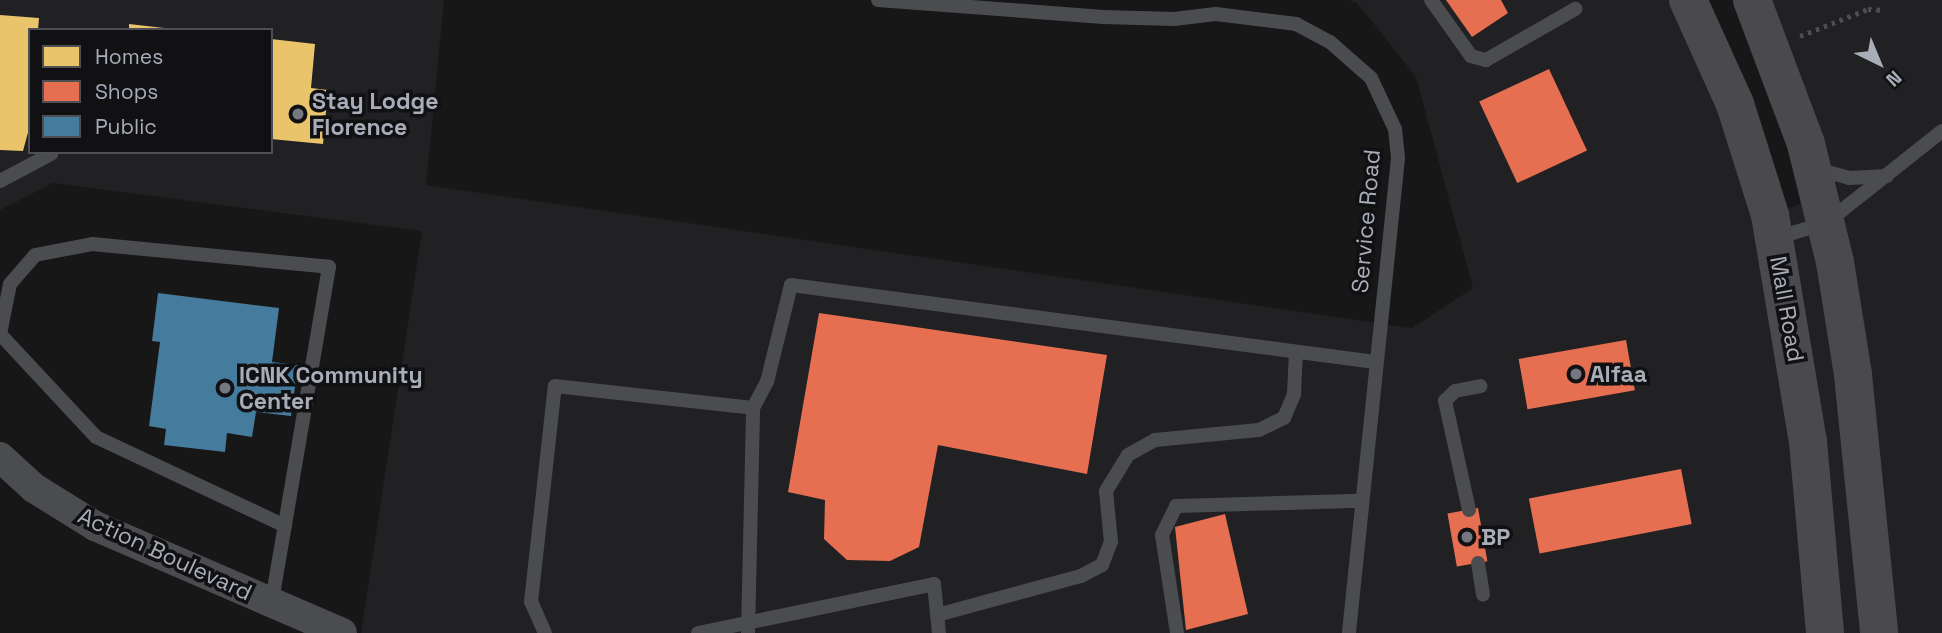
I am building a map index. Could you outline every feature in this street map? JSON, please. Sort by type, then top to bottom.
[{"type":"main road","name":"Mall Road","points":[[1688,0],[1735,104],[1775,238],[1808,442],[1825,633]]},
{"type":"main road","points":[[1752,0],[1812,168],[1826,223],[1853,375],[1879,633]]},
{"type":"street","name":"Action Boulevard","points":[[0,457],[34,488],[95,526],[342,633]]},
{"type":"lane","name":"Service Road","points":[[878,0],[1103,17],[1174,19],[1216,14],[1296,24],[1345,53],[1371,78],[1385,102],[1398,159],[1360,501],[1349,633]]},
{"type":"lane","points":[[1431,0],[1471,57],[1486,60],[1575,9]]},
{"type":"lane","points":[[1775,238],[1826,223],[1942,131]]},
{"type":"lane","points":[[0,181],[51,154]]},
{"type":"lane","points":[[1812,168],[1849,178],[1887,176]]},
{"type":"lane","points":[[272,602],[330,267],[92,244],[35,256],[10,284],[0,334],[96,437],[285,526]]},
{"type":"lane","points":[[747,628],[753,408],[767,382],[791,285],[1375,362]]},
{"type":"lane","points":[[937,615],[1081,576],[1102,565],[1111,542],[1107,491],[1128,454],[1155,440],[1259,430],[1284,418],[1294,394],[1296,352]]},
{"type":"lane","points":[[545,633],[531,602],[555,386],[753,408]]},
{"type":"lane","points":[[1469,510],[1445,401],[1455,391],[1481,386]]},
{"type":"lane","points":[[1177,633],[1162,535],[1176,506],[1360,501]]},
{"type":"lane","points":[[1478,563],[1483,595]]},
{"type":"lane","points":[[698,633],[747,628],[933,584],[939,633]]},
{"type":"path","points":[[1797,38],[1868,9],[1885,10]]},
{"type":"shaded area","points":[[0,0],[444,0],[426,185],[1412,328],[1473,288],[1416,77],[1357,3],[1349,0],[1688,0],[1771,215],[1819,197],[1752,0],[1942,0],[1942,633],[361,633],[422,231],[53,183],[0,210]]},
{"type":"building: Homes","points":[[0,15],[39,18],[38,28],[28,28],[28,132],[23,151],[0,150]]},
{"type":"building: Homes","points":[[129,24],[164,28],[129,28]]},
{"type":"building: Homes","name":"Stay Lodge Florence","points":[[273,39],[315,44],[311,88],[328,90],[323,144],[273,139]]},
{"type":"building: Shops","points":[[1446,0],[1501,0],[1508,13],[1472,37]]},
{"type":"building: Shops","points":[[1549,69],[1587,151],[1517,183],[1479,102]]},
{"type":"building: Shops","points":[[819,313],[1107,355],[1087,474],[938,445],[919,547],[890,561],[847,560],[824,539],[825,500],[788,492]]},
{"type":"building: Shops","name":"Alfaa","points":[[1626,340],[1635,390],[1528,409],[1519,359]]},
{"type":"building: Shops","name":"BP","points":[[1681,469],[1692,524],[1540,554],[1529,499]]},
{"type":"building: Shops","name":"BP","points":[[1478,508],[1487,561],[1457,567],[1447,513]]},
{"type":"building: Shops","points":[[1225,514],[1248,614],[1186,630],[1175,527]]},
{"type":"building: Public","name":"ICNK Community Center","points":[[158,293],[279,308],[272,362],[298,365],[291,416],[256,412],[252,437],[227,433],[225,452],[164,445],[166,429],[149,426],[160,342],[152,341]]},
{"type":"place","name":"Stay Lodge Florence","points":[[298,114]]},
{"type":"place","name":"Alfaa","points":[[1576,374]]},
{"type":"place","name":"ICNK Community Center","points":[[225,388]]},
{"type":"place","name":"BP","points":[[1467,537]]}]
